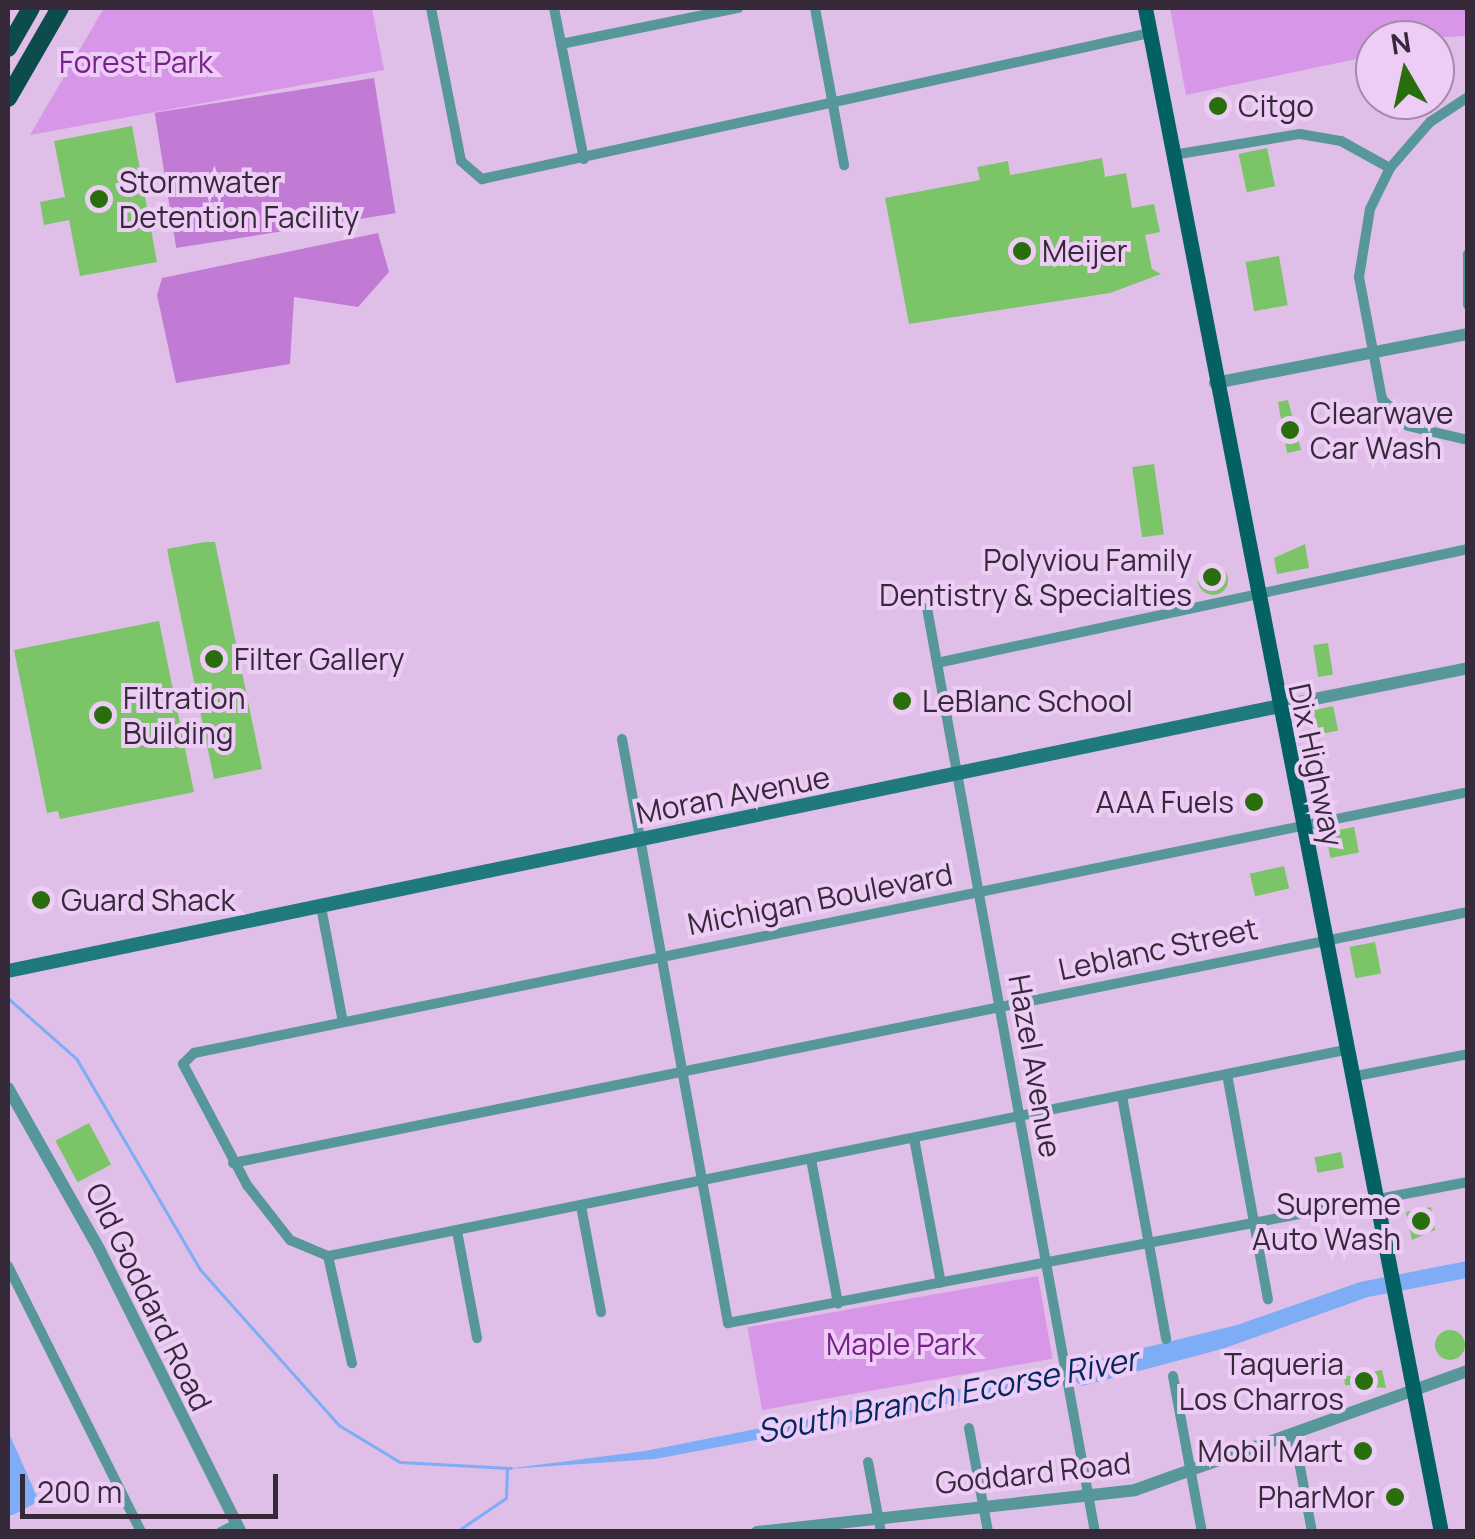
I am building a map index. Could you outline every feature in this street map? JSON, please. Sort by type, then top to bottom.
[{"type":"highway","points":[[8,48],[31,8]]},
{"type":"highway","points":[[8,98],[60,8]]},
{"type":"main road","name":"Dix Highway","points":[[1145,8],[1275,707],[1441,1532]]},
{"type":"main road","name":"Moran Avenue","points":[[8,971],[958,778],[1275,707]]},
{"type":"street","points":[[431,8],[470,175],[584,159],[833,100],[1150,33]]},
{"type":"street","points":[[554,8],[584,159]]},
{"type":"street","points":[[561,44],[738,8]]},
{"type":"street","points":[[815,8],[844,165]]},
{"type":"street","points":[[1468,97],[1420,132],[1390,168],[1360,254],[1369,355],[1378,389],[1401,421],[1433,437],[1468,440]]},
{"type":"street","points":[[1172,155],[1300,134],[1341,141],[1390,168]]},
{"type":"street","points":[[1468,254],[1468,305]]},
{"type":"street","points":[[1215,383],[1468,334]]},
{"type":"street","points":[[937,664],[1468,549]]},
{"type":"street","name":"Hazel Avenue","points":[[927,608],[1095,1532]]},
{"type":"street","name":"Moran Avenue","points":[[1275,707],[1468,668]]},
{"type":"street","points":[[622,739],[728,1323],[1468,1182]]},
{"type":"street","name":"Michigan Boulevard","points":[[233,1164],[185,1060],[343,1022],[1468,792]]},
{"type":"street","points":[[322,908],[343,1022]]},
{"type":"street","name":"Leblanc Street","points":[[233,1164],[1468,912]]},
{"type":"street","points":[[233,1164],[290,1240],[328,1256],[1345,1050]]},
{"type":"street","points":[[1350,1077],[1468,1054]]},
{"type":"street","points":[[1228,1074],[1268,1299]]},
{"type":"street","name":"Old Goddard Road","points":[[8,1088],[91,1234],[239,1528]]},
{"type":"street","points":[[1122,1096],[1166,1339]]},
{"type":"street","points":[[914,1138],[941,1283]]},
{"type":"street","points":[[811,1159],[838,1302]]},
{"type":"street","points":[[581,1206],[601,1312]]},
{"type":"street","points":[[457,1231],[476,1338]]},
{"type":"street","points":[[328,1256],[352,1364]]},
{"type":"street","points":[[8,1266],[141,1532]]},
{"type":"street","name":"Goddard Road","points":[[763,1530],[1134,1490],[1468,1371]]},
{"type":"street","points":[[1173,1376],[1202,1532]]},
{"type":"street","points":[[969,1428],[988,1532]]},
{"type":"street","points":[[1294,1434],[1312,1532]]},
{"type":"street","points":[[868,1462],[881,1532]]},
{"type":"street","points":[[221,1532],[239,1528]]},
{"type":"green space","name":"Forest Park","points":[[104,8],[372,8],[384,70],[30,135]]},
{"type":"green space","points":[[1170,8],[1467,8],[1467,36],[1455,37],[1455,20],[1355,20],[1355,59],[1186,95]]},
{"type":"green space","name":"Maple Park","points":[[1038,1276],[1053,1359],[762,1410],[747,1327]]},
{"type":"shaded area","points":[[374,78],[395,213],[176,248],[155,113]]},
{"type":"shaded area","points":[[378,233],[389,272],[358,307],[294,297],[290,364],[176,383],[157,295],[162,278]]},
{"type":"water","points":[[1467,1261],[1467,1278],[1368,1297],[1222,1349],[1082,1386],[1074,1380],[655,1459],[507,1469],[645,1451],[1041,1373],[1237,1325],[1360,1282]]},
{"type":"water","points":[[8,1431],[39,1501],[13,1515],[8,1515]]},
{"type":"building","name":"Stormwater Detention Facility","points":[[132,126],[157,262],[80,276],[69,220],[44,225],[40,202],[65,197],[54,141]]},
{"type":"building","points":[[1267,148],[1275,186],[1247,192],[1239,154]]},
{"type":"building","name":"Meijer","points":[[1102,158],[1105,177],[1126,173],[1132,208],[1154,204],[1160,232],[1145,235],[1152,269],[1161,274],[1110,293],[909,324],[885,198],[980,180],[977,167],[1008,161],[1010,175]]},
{"type":"building","points":[[1279,256],[1288,305],[1254,311],[1246,262]]},
{"type":"building","name":"Clearwave Car Wash","points":[[1288,400],[1301,450],[1287,453],[1278,402]]},
{"type":"building","points":[[1154,464],[1164,534],[1142,537],[1132,467]]},
{"type":"building","name":"Filter Gallery","points":[[215,542],[262,769],[214,779],[167,549]]},
{"type":"building","points":[[1305,544],[1309,568],[1277,574],[1274,558]]},
{"type":"building","name":"Polyviou Family Dentistry & Specialties","points":[[1213,565],[1224,569],[1228,580],[1224,591],[1213,595],[1202,591],[1198,580],[1202,569]]},
{"type":"building","name":"Filtration Building","points":[[159,621],[194,792],[60,819],[58,811],[47,813],[14,650]]},
{"type":"building","points":[[1328,643],[1333,675],[1318,677],[1313,645]]},
{"type":"building","points":[[1333,706],[1338,730],[1319,735],[1313,710]]},
{"type":"building","points":[[1354,827],[1359,853],[1330,858],[1326,833]]},
{"type":"building","points":[[1284,866],[1289,888],[1255,896],[1250,874]]},
{"type":"building","points":[[1375,942],[1381,973],[1356,978],[1349,947]]},
{"type":"building","points":[[89,1123],[111,1164],[78,1182],[55,1141]]},
{"type":"building","points":[[1341,1152],[1344,1168],[1318,1173],[1314,1157]]},
{"type":"building","name":"Supreme Auto Wash","points":[[1431,1207],[1435,1230],[1412,1240],[1406,1212]]},
{"type":"building","points":[[1450,1330],[1461,1334],[1465,1345],[1461,1356],[1450,1360],[1439,1356],[1435,1345],[1439,1334]]},
{"type":"building","name":"Taqueria Los Charros","points":[[1382,1370],[1386,1388],[1345,1385],[1344,1377]]},
{"type":"waterway","points":[[8,998],[77,1059],[200,1269],[339,1425],[400,1462],[511,1468]]},
{"type":"waterway","name":"South Branch Ecorse River","points":[[456,1532],[506,1498],[507,1470]]},
{"type":"place","name":"Citgo","points":[[1218,106]]},
{"type":"place","name":"Stormwater Detention Facility","points":[[99,199]]},
{"type":"place","name":"Meijer","points":[[1022,251]]},
{"type":"place","name":"Clearwave Car Wash","points":[[1290,430]]},
{"type":"place","name":"Polyviou Family Dentistry & Specialties","points":[[1212,577]]},
{"type":"place","name":"Filter Gallery","points":[[214,659]]},
{"type":"place","name":"LeBlanc School","points":[[902,701]]},
{"type":"place","name":"Filtration Building","points":[[103,715]]},
{"type":"place","name":"AAA Fuels","points":[[1254,802]]},
{"type":"place","name":"Guard Shack","points":[[41,900]]},
{"type":"place","name":"Supreme Auto Wash","points":[[1421,1221]]},
{"type":"place","name":"Taqueria Los Charros","points":[[1364,1381]]},
{"type":"place","name":"Mobil Mart","points":[[1363,1451]]},
{"type":"place","name":"PharMor","points":[[1395,1497]]}]
